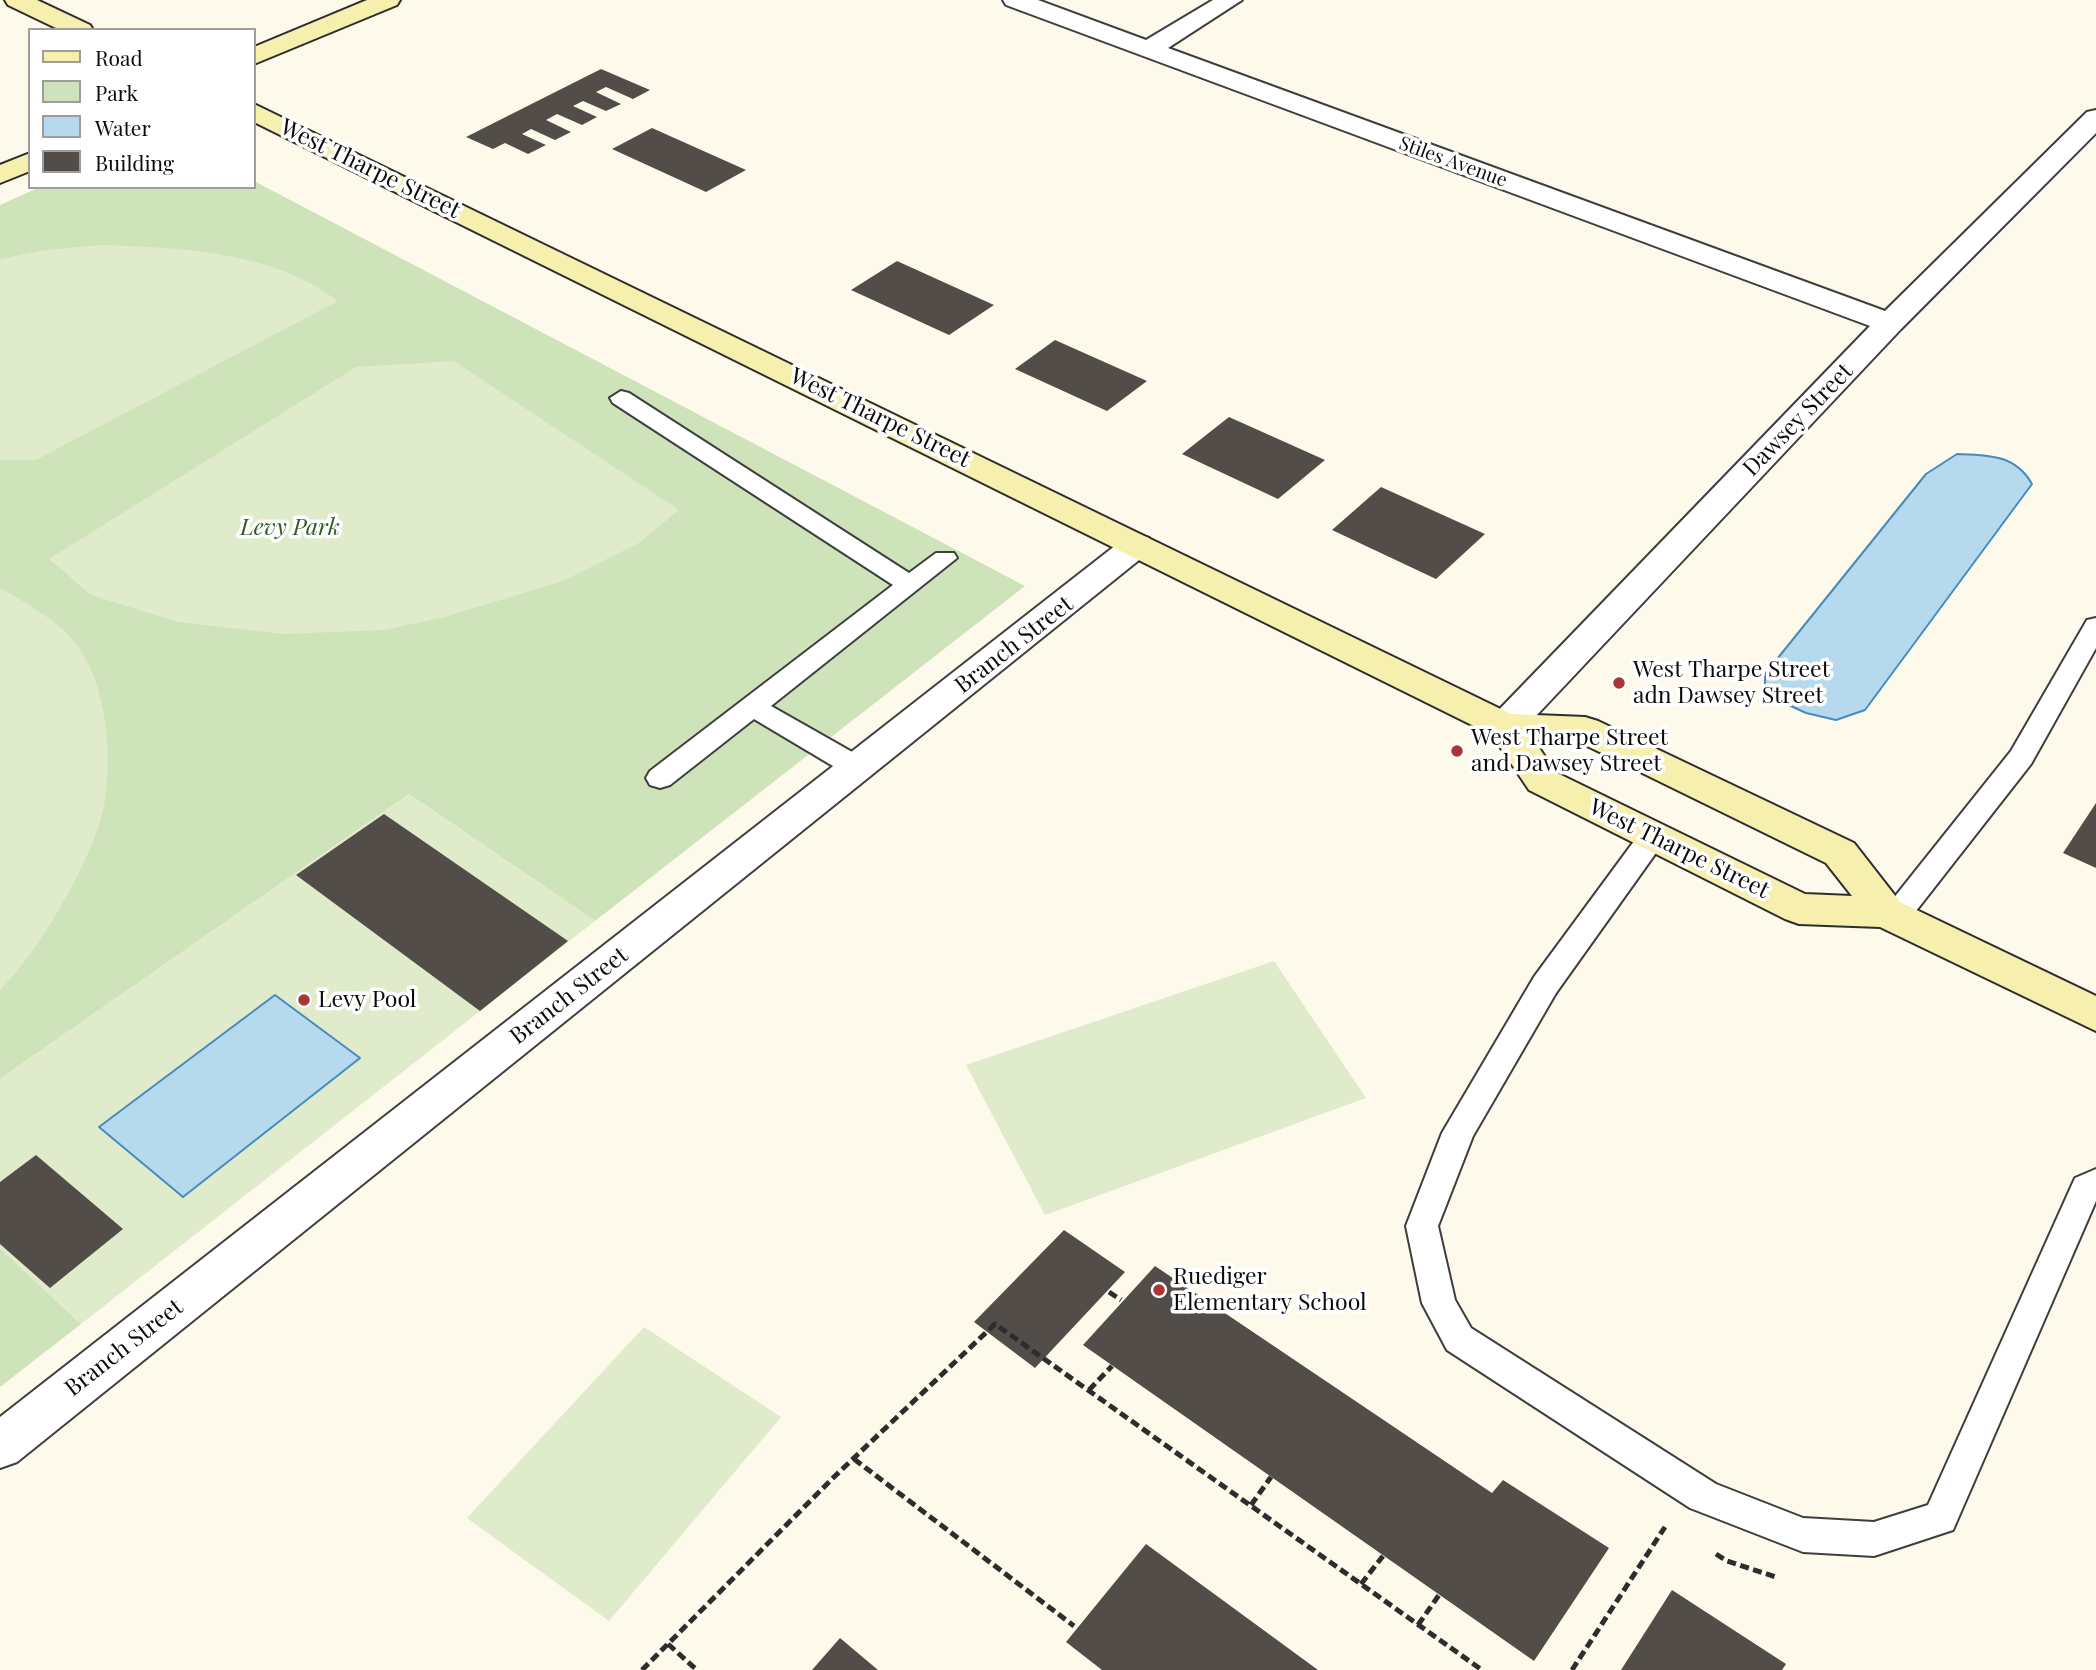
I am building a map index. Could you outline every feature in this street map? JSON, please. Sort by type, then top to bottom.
[{"type":"main road","points":[[17,0],[76,28]]},
{"type":"main road","points":[[256,55],[388,0]]},
{"type":"main road","name":"West Tharpe Street","points":[[256,113],[1504,726],[1586,730],[1840,853],[1890,914]]},
{"type":"main road","points":[[0,175],[28,161]]},
{"type":"main road","name":"West Tharpe Street","points":[[1504,726],[1542,781],[1799,909],[1890,914],[2096,1015]]},
{"type":"street","name":"Stiles Avenue","points":[[1015,0],[1890,323]]},
{"type":"street","points":[[1148,49],[1230,0]]},
{"type":"street","name":"Dawsey Street","points":[[1504,726],[1890,323],[2096,118]]},
{"type":"street","name":"Branch Street","points":[[0,1446],[1137,544]]},
{"type":"lane","points":[[621,398],[911,585]]},
{"type":"lane","points":[[660,779],[945,558]]},
{"type":"lane","points":[[1890,914],[2021,757],[2096,626]]},
{"type":"lane","points":[[753,706],[858,768]]},
{"type":"lane","points":[[1653,836],[1545,985],[1458,1133],[1422,1226],[1438,1303],[1459,1339],[1703,1496],[1803,1535],[1874,1539],[1940,1518],[2086,1187],[2096,1182]]},
{"type":"path","points":[[1109,1292],[1121,1300]]},
{"type":"path","points":[[642,1670],[854,1459],[995,1324],[1482,1670]]},
{"type":"path","points":[[1089,1390],[1112,1366]]},
{"type":"path","points":[[854,1459],[1074,1626]]},
{"type":"path","points":[[1251,1505],[1272,1477]]},
{"type":"path","points":[[1572,1670],[1668,1523]]},
{"type":"path","points":[[1361,1584],[1383,1556]]},
{"type":"path","points":[[1418,1625],[1439,1595]]},
{"type":"path","points":[[668,1644],[697,1670]]},
{"type":"green space","name":"Levy Park","points":[[256,182],[1025,586],[595,921],[409,794],[0,1079],[0,205],[36,189],[256,189]]},
{"type":"green space","points":[[102,245],[195,251],[256,262],[312,284],[338,301],[36,460],[0,460],[0,259],[45,250]]},
{"type":"green space","points":[[454,361],[679,510],[639,543],[563,581],[445,617],[384,630],[284,634],[178,622],[91,595],[49,559],[356,367]]},
{"type":"green space","points":[[0,588],[59,626],[85,658],[99,691],[103,709],[108,765],[100,821],[79,873],[48,928],[0,990]]},
{"type":"green space","name":"Levy Pool","points":[[409,794],[595,921],[81,1324],[0,1248],[0,1079]]},
{"type":"green space","points":[[1274,961],[1366,1098],[1045,1215],[966,1065]]},
{"type":"green space","points":[[0,1248],[81,1324],[0,1387]]},
{"type":"green space","points":[[644,1327],[781,1417],[609,1621],[467,1518]]},
{"type":"water","points":[[1957,454],[1989,456],[2009,462],[2025,474],[2032,484],[1865,710],[1836,720],[1806,713],[1765,694],[1765,674],[1926,474]]},
{"type":"water","points":[[275,995],[360,1058],[183,1197],[99,1127]]},
{"type":"building","points":[[601,69],[650,90],[633,99],[606,87],[596,92],[621,104],[606,111],[583,101],[573,106],[597,117],[582,125],[557,114],[546,120],[571,132],[555,140],[531,129],[522,134],[546,145],[528,154],[505,143],[493,149],[466,137]]},
{"type":"building","points":[[652,128],[746,170],[706,192],[612,149]]},
{"type":"building","points":[[897,261],[994,305],[949,335],[851,290]]},
{"type":"building","points":[[1055,340],[1147,381],[1107,411],[1015,369]]},
{"type":"building","points":[[1229,417],[1325,460],[1278,499],[1182,454]]},
{"type":"building","points":[[1381,487],[1485,534],[1436,579],[1332,530]]},
{"type":"building","points":[[2096,803],[2096,868],[2063,853]]},
{"type":"building","points":[[384,814],[568,941],[480,1011],[296,875]]},
{"type":"building","points":[[36,1155],[123,1229],[50,1288],[0,1244],[0,1182]]},
{"type":"building","points":[[1064,1230],[1125,1272],[1035,1368],[974,1322]]},
{"type":"building","points":[[1155,1266],[1492,1493],[1503,1480],[1609,1548],[1534,1661],[1083,1345]]},
{"type":"building","points":[[1146,1544],[1318,1670],[1102,1670],[1066,1642]]},
{"type":"building","points":[[1672,1590],[1786,1664],[1782,1670],[1621,1670]]},
{"type":"building","points":[[840,1638],[878,1670],[812,1670]]},
{"type":"place","name":"West Tharpe Street adn Dawsey Street","points":[[1619,683]]},
{"type":"place","name":"West Tharpe Street and Dawsey Street","points":[[1457,751]]},
{"type":"place","name":"Levy Pool","points":[[304,1000]]},
{"type":"place","name":"Ruediger Elementary School","points":[[1159,1290]]}]
